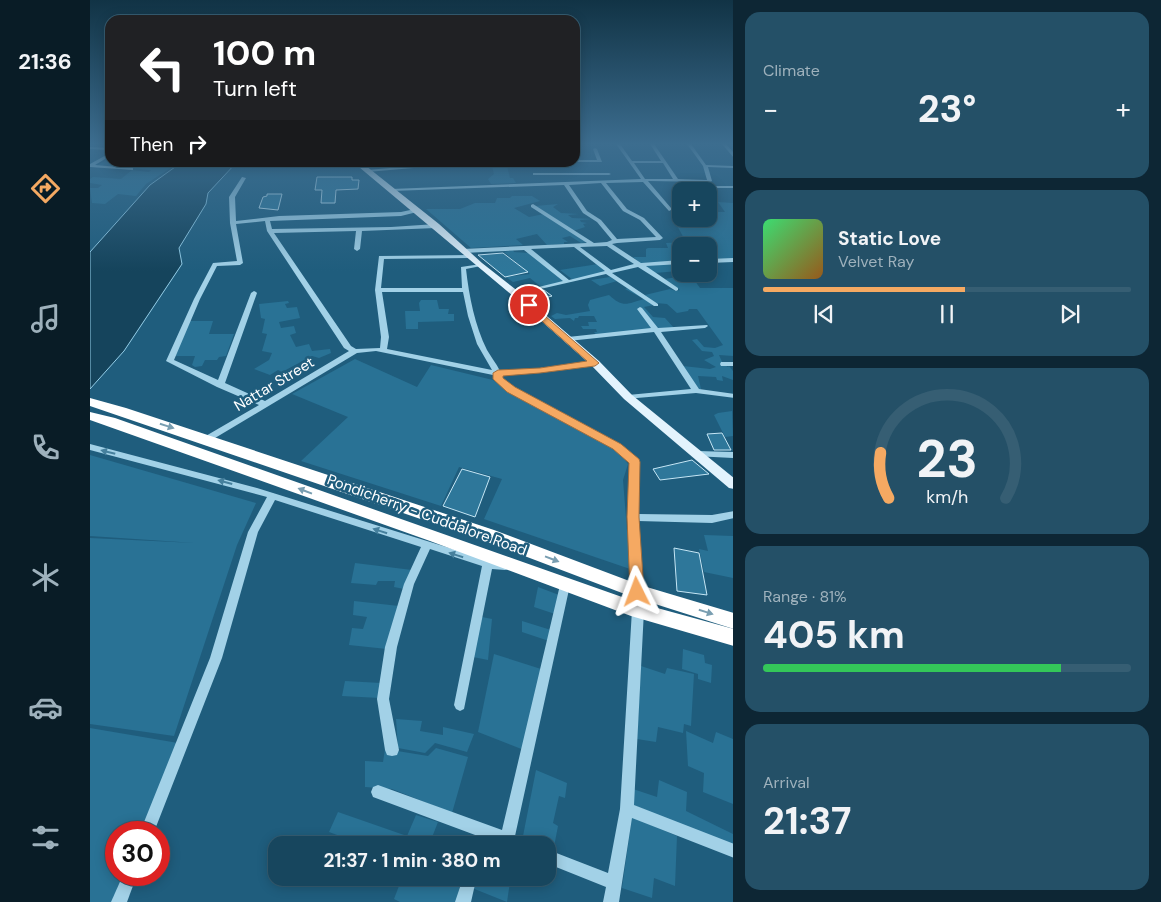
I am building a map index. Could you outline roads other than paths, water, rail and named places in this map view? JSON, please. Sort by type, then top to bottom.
[{"type":"highway","points":[[90,402],[116,416]]},
{"type":"highway","points":[[90,416],[116,416]]},
{"type":"highway","name":"Pondicherry - Cuddalore Road","points":[[116,416],[207,439],[488,535],[638,601],[733,638]]},
{"type":"highway","name":"Pondicherry - Cuddalore Road","points":[[116,416],[168,444],[436,536],[566,585],[733,621]]},
{"type":"main road","points":[[386,186],[516,294],[595,363],[628,397],[733,484]]},
{"type":"street","points":[[239,186],[232,196],[233,223],[240,263],[215,264],[197,299],[170,361],[266,405]]},
{"type":"street","points":[[391,190],[489,186]]},
{"type":"street","points":[[567,186],[585,212],[599,221],[616,241]]},
{"type":"street","points":[[383,351],[385,337],[378,290],[380,257],[466,253],[524,247],[608,244],[616,241],[660,238],[642,219],[625,210],[606,186]]},
{"type":"street","points":[[649,186],[669,209]]},
{"type":"street","points":[[717,188],[733,187]]},
{"type":"street","points":[[533,206],[592,244]]},
{"type":"street","points":[[233,223],[280,218],[415,211]]},
{"type":"street","points":[[267,220],[270,231],[348,348],[355,351],[376,349],[498,373],[595,363]]},
{"type":"street","points":[[270,231],[360,230],[436,226]]},
{"type":"street","points":[[357,249],[360,230]]},
{"type":"street","points":[[608,244],[676,289]]},
{"type":"street","points":[[574,245],[608,272],[656,305]]},
{"type":"street","points":[[524,247],[568,281]]},
{"type":"street","points":[[717,261],[733,260]]},
{"type":"street","points":[[516,294],[638,265],[672,263]]},
{"type":"street","points":[[479,265],[463,268],[465,290],[481,346],[498,373],[498,379],[511,389],[617,446],[634,462],[633,517],[638,601],[627,809],[611,902]]},
{"type":"street","points":[[378,290],[465,290]]},
{"type":"street","points":[[220,385],[254,294]]},
{"type":"street","points":[[640,309],[656,330],[696,392]]},
{"type":"street","points":[[568,339],[705,326]]},
{"type":"street","name":"Nattar Street","points":[[207,439],[355,351]]},
{"type":"street","points":[[724,364],[733,364]]},
{"type":"street","points":[[628,397],[671,392],[696,392],[733,396]]},
{"type":"street","points":[[91,447],[272,496],[488,564],[520,568]]},
{"type":"street","points":[[697,454],[733,455]]},
{"type":"street","points":[[151,821],[216,658],[253,532],[272,496]]},
{"type":"street","points":[[633,517],[712,519],[733,514]]},
{"type":"street","points":[[392,750],[383,699],[391,647],[409,584],[426,546]]},
{"type":"street","points":[[460,705],[488,564]]},
{"type":"street","points":[[512,836],[566,585]]},
{"type":"street","points":[[378,792],[497,836]]},
{"type":"street","points":[[627,809],[733,851]]},
{"type":"street","points":[[556,860],[614,884]]},
{"type":"street","points":[[119,902],[126,886]]},
{"type":"street","points":[[463,902],[467,886]]}]
